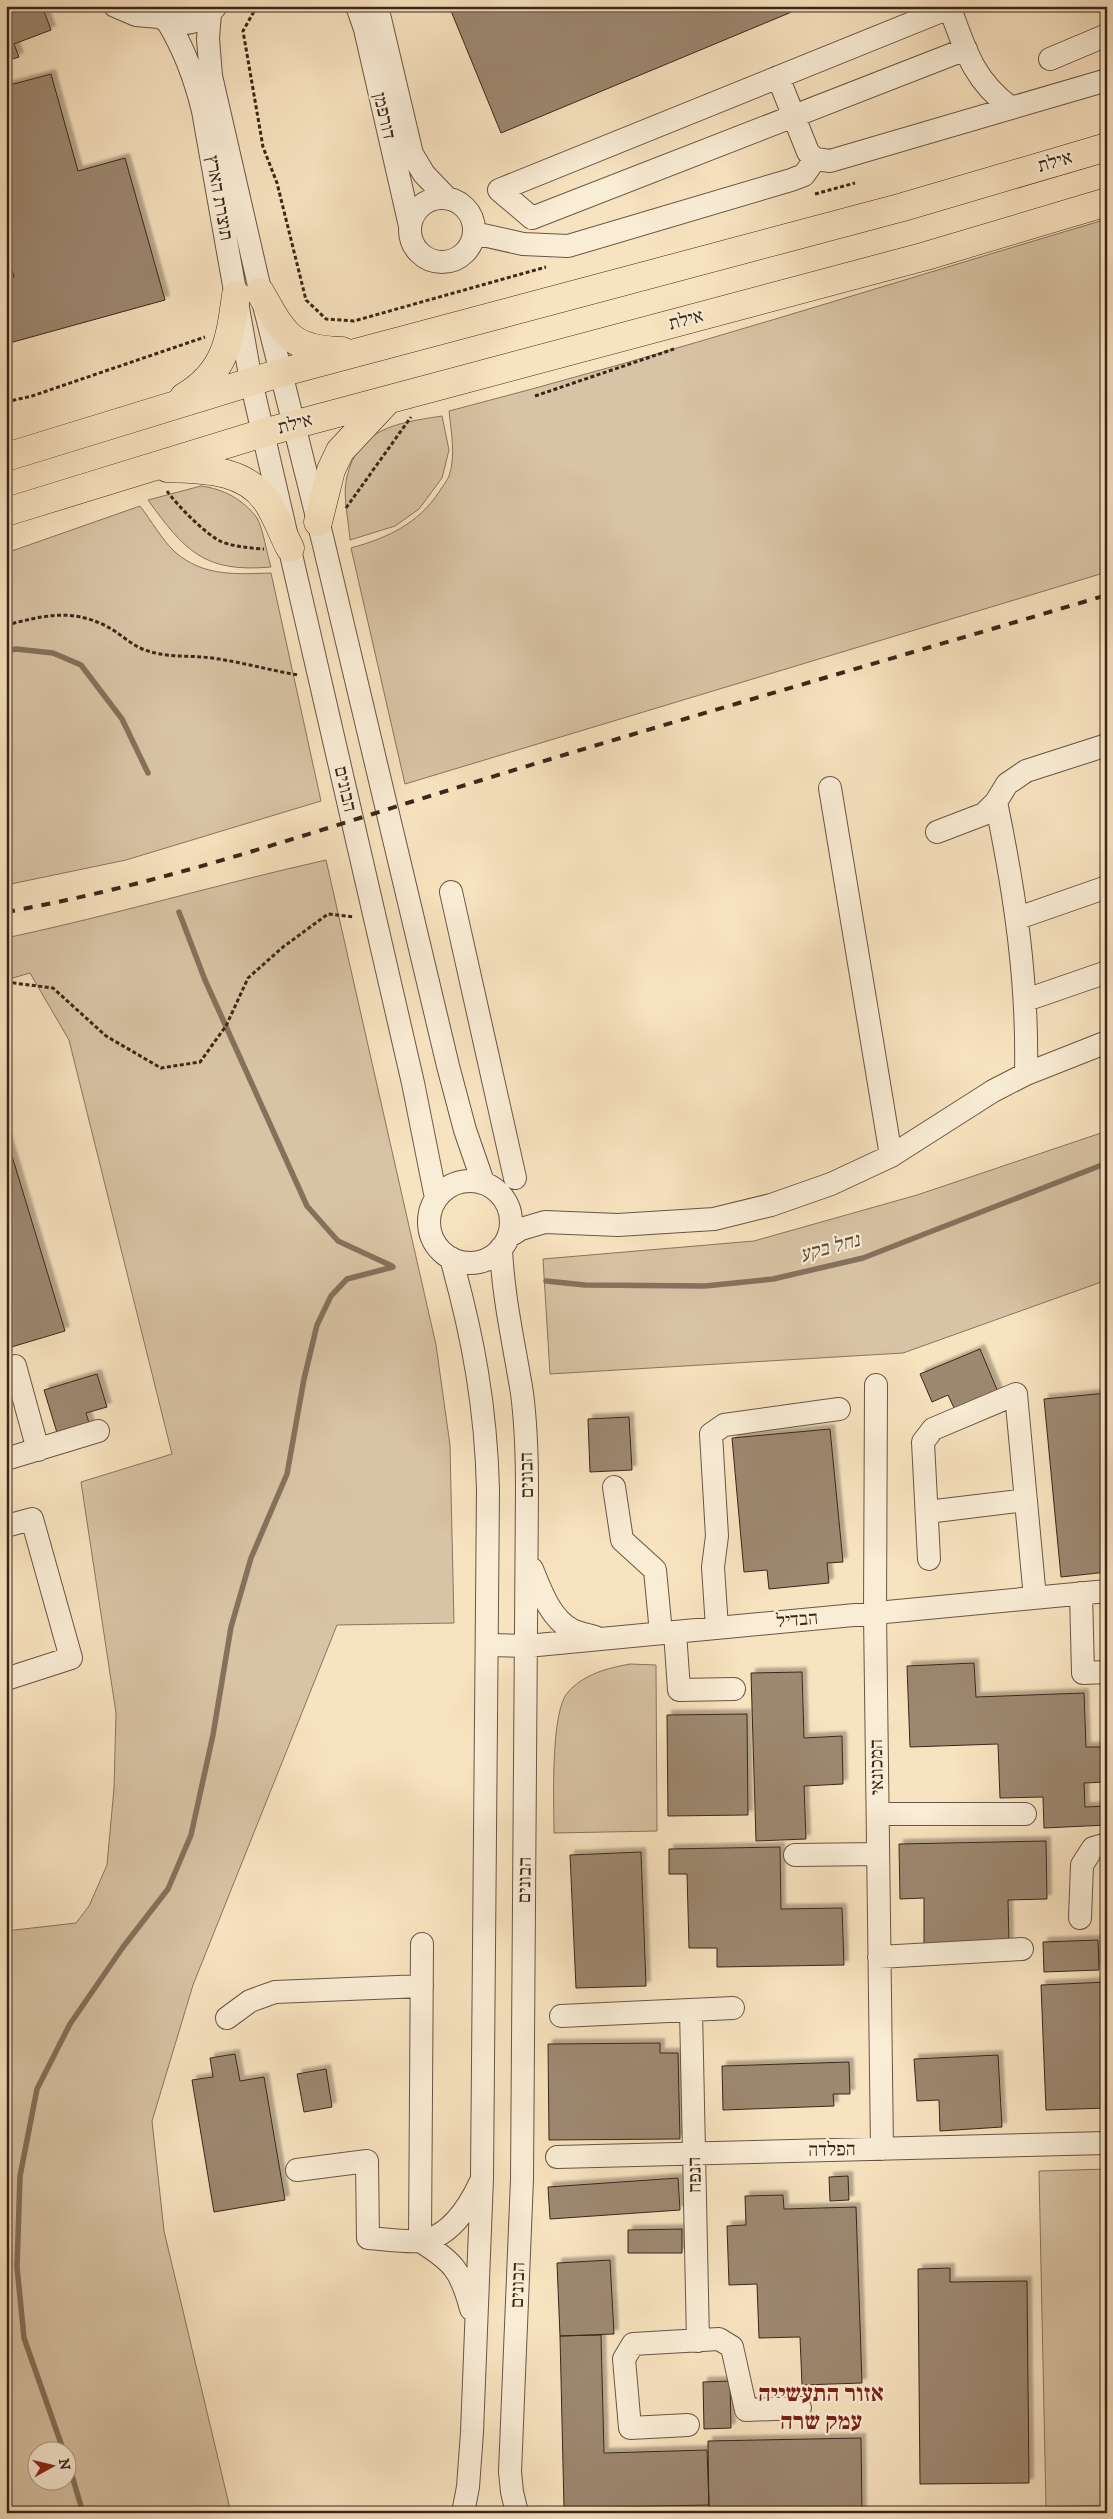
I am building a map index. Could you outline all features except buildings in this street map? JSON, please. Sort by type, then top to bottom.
[{"type":"main road","name":"אילת","points":[[169,406],[361,351],[903,207],[1107,147]]},
{"type":"main road","name":"אילת","points":[[6,512],[263,432],[926,256],[1107,202]]},
{"type":"main road","points":[[6,457],[169,406],[201,387],[220,363],[248,294],[278,323],[292,340],[318,350],[361,351]]},
{"type":"main road","points":[[318,522],[331,470],[340,451],[388,400]]},
{"type":"main road","points":[[148,467],[213,471],[233,475],[252,486],[266,501],[290,548]]},
{"type":"street","points":[[115,6],[136,15],[158,15],[175,24],[193,23],[215,8]]},
{"type":"street","name":"דורפמן","points":[[357,6],[365,29],[410,226]]},
{"type":"street","name":"דורפמן","points":[[377,6],[412,154],[424,174],[447,198]]},
{"type":"street","points":[[966,49],[532,218],[499,190],[949,7],[980,80],[993,94],[1010,107]]},
{"type":"street","name":"תוצרת הארץ","points":[[215,8],[208,39],[211,76],[248,294],[251,382]]},
{"type":"street","name":"תוצרת הארץ","points":[[158,15],[182,45],[195,78],[248,294],[280,373]]},
{"type":"street","points":[[1050,59],[1107,35]]},
{"type":"street","points":[[778,77],[802,141],[815,158],[830,162],[1010,107],[1107,80]]},
{"type":"street","points":[[474,234],[540,246],[578,244],[791,180],[804,175],[815,158]]},
{"type":"street","points":[[447,198],[465,207],[472,216],[474,234],[469,248],[462,256],[452,261],[430,260],[414,246],[410,226],[419,207],[432,200],[447,198]]},
{"type":"street","name":"הבונים","points":[[280,373],[318,522],[448,1066],[465,1130],[483,1182]]},
{"type":"street","name":"הבונים","points":[[251,382],[426,1141],[436,1198]]},
{"type":"street","points":[[937,832],[978,817],[996,802],[1007,784],[1026,771],[1107,745]]},
{"type":"street","points":[[830,788],[891,1156]]},
{"type":"street","points":[[996,802],[1018,918],[1026,1000],[1026,1074]]},
{"type":"street","points":[[1018,918],[1107,888]]},
{"type":"street","points":[[451,892],[515,1178]]},
{"type":"street","points":[[1026,1000],[1107,972]]},
{"type":"street","points":[[505,1242],[511,1224],[510,1210],[504,1198],[495,1189],[483,1182],[470,1180],[457,1182],[445,1189],[436,1198],[430,1211],[429,1225],[432,1238],[440,1250],[451,1258],[464,1262],[478,1262],[491,1257],[505,1242],[534,1224],[573,1222],[618,1225],[714,1219],[771,1205],[831,1184],[891,1156],[993,1091],[1026,1074],[1107,1042]]},
{"type":"street","points":[[504,1198],[573,1222]]},
{"type":"street","name":"הבונים","points":[[505,1242],[503,1282],[522,1394],[526,1437],[528,1558],[522,2179],[510,2472],[517,2513]]},
{"type":"street","name":"הבונים","points":[[451,1258],[473,1347],[483,1399],[487,1440],[488,1646],[482,2178],[470,2461],[463,2513]]},
{"type":"street","points":[[15,1366],[38,1450]]},
{"type":"street","name":"המכונאי","points":[[876,1385],[876,1613],[882,2149]]},
{"type":"street","points":[[929,1559],[924,1442],[933,1429],[1016,1394],[1035,1598]]},
{"type":"street","points":[[717,1628],[713,1567],[718,1536],[711,1434],[724,1425],[839,1409]]},
{"type":"street","points":[[6,1459],[98,1432]]},
{"type":"street","points":[[614,1487],[622,1540],[655,1570],[679,1690],[734,1689]]},
{"type":"street","points":[[927,1512],[1026,1500]]},
{"type":"street","points":[[6,1526],[32,1519],[71,1658],[6,1678]]},
{"type":"street","points":[[528,1558],[544,1599],[557,1617],[572,1630],[600,1639]]},
{"type":"street","name":"הבדיל","points":[[488,1646],[527,1646],[1107,1591]]},
{"type":"street","points":[[1081,1594],[1083,1673],[1107,1672]]},
{"type":"street","points":[[878,1814],[1025,1814]]},
{"type":"street","points":[[1080,1918],[1082,1865],[1093,1848],[1107,1844]]},
{"type":"street","points":[[795,1855],[878,1854]]},
{"type":"street","points":[[420,2241],[422,1944]]},
{"type":"street","points":[[879,1957],[1022,1948]]},
{"type":"street","points":[[227,2018],[250,2001],[276,1992],[422,1986]]},
{"type":"street","points":[[561,2016],[733,2008]]},
{"type":"street","name":"הנפח","points":[[691,2010],[698,2341]]},
{"type":"street","name":"הפלדה","points":[[556,2157],[1107,2143]]},
{"type":"street","points":[[298,2170],[367,2161],[368,2238],[420,2241],[443,2232],[460,2216],[474,2196],[482,2178]]},
{"type":"street","points":[[420,2241],[445,2256],[459,2274],[476,2327]]},
{"type":"street","points":[[688,2425],[630,2428],[624,2359],[633,2344],[719,2339],[732,2346],[746,2410],[800,2408]]},
{"type":"path","points":[[6,402],[32,396],[210,335]]},
{"type":"path","points":[[346,509],[431,388]]},
{"type":"path","points":[[148,467],[178,506],[220,541],[243,548],[290,548]]},
{"type":"path","points":[[6,626],[43,616],[72,614],[105,626],[145,651],[174,658],[195,656],[239,662],[306,676],[319,675]]},
{"type":"path","points":[[6,982],[53,988],[106,1036],[161,1068],[200,1062],[226,1026],[248,978],[283,947],[328,914],[375,919]]},
{"type":"shaded area","points":[[1107,219],[1107,572],[405,784],[351,548],[377,540],[401,528],[421,513],[439,492],[449,476],[452,460],[449,411],[697,342]]},
{"type":"shaded area","points":[[442,416],[449,450],[442,478],[419,509],[395,526],[350,540],[345,488],[351,464],[358,450],[368,439],[380,431],[409,422]]},
{"type":"shaded area","points":[[201,486],[225,492],[239,500],[251,511],[259,522],[271,567],[248,568],[229,566],[212,562],[198,555],[173,533],[148,500]]},
{"type":"shaded area","points":[[140,506],[170,547],[197,566],[221,572],[245,574],[271,573],[321,801],[126,860],[6,885],[6,553]]},
{"type":"shaded area","points":[[326,860],[436,1345],[450,1445],[454,1623],[337,1625],[193,1985],[152,2121],[164,2231],[231,2513],[6,2513],[6,1931],[76,1923],[89,1906],[107,1865],[114,1788],[116,1713],[81,1482],[172,1454],[69,1040],[30,973],[6,980],[6,938]]},
{"type":"shaded area","points":[[1107,1131],[1107,1280],[903,1353],[550,1374],[543,1259],[754,1241],[917,1195]]},
{"type":"shaded area","points":[[630,1664],[656,1665],[657,1831],[554,1833],[554,1759],[558,1718],[562,1703],[574,1686],[589,1676]]},
{"type":"shaded area","points":[[1107,2169],[1107,2505],[1046,2507],[1039,2171]]},
{"type":"waterway","points":[[6,651],[16,649],[53,653],[81,665],[122,719],[148,773]]},
{"type":"waterway","points":[[179,912],[205,980],[307,1206],[338,1241],[392,1266]]},
{"type":"waterway","name":"נחל בקע","points":[[546,1281],[585,1285],[705,1286],[773,1279],[863,1258],[1107,1163]]},
{"type":"waterway","points":[[60,2442],[24,2338],[17,2267],[20,2176],[37,2089],[70,2024],[123,1947],[168,1889],[191,1835],[213,1735],[231,1627],[251,1558],[287,1474],[304,1379],[317,1325],[331,1296],[347,1279],[393,1267]]},
{"type":"waterway","points":[[77,2492],[83,2513]]},
{"type":"railway","points":[[6,912],[124,887],[241,855],[630,735],[1107,595]]},
{"type":"district","name":"אזור התעשייה עמק שרה","points":[[821,2408]]}]
